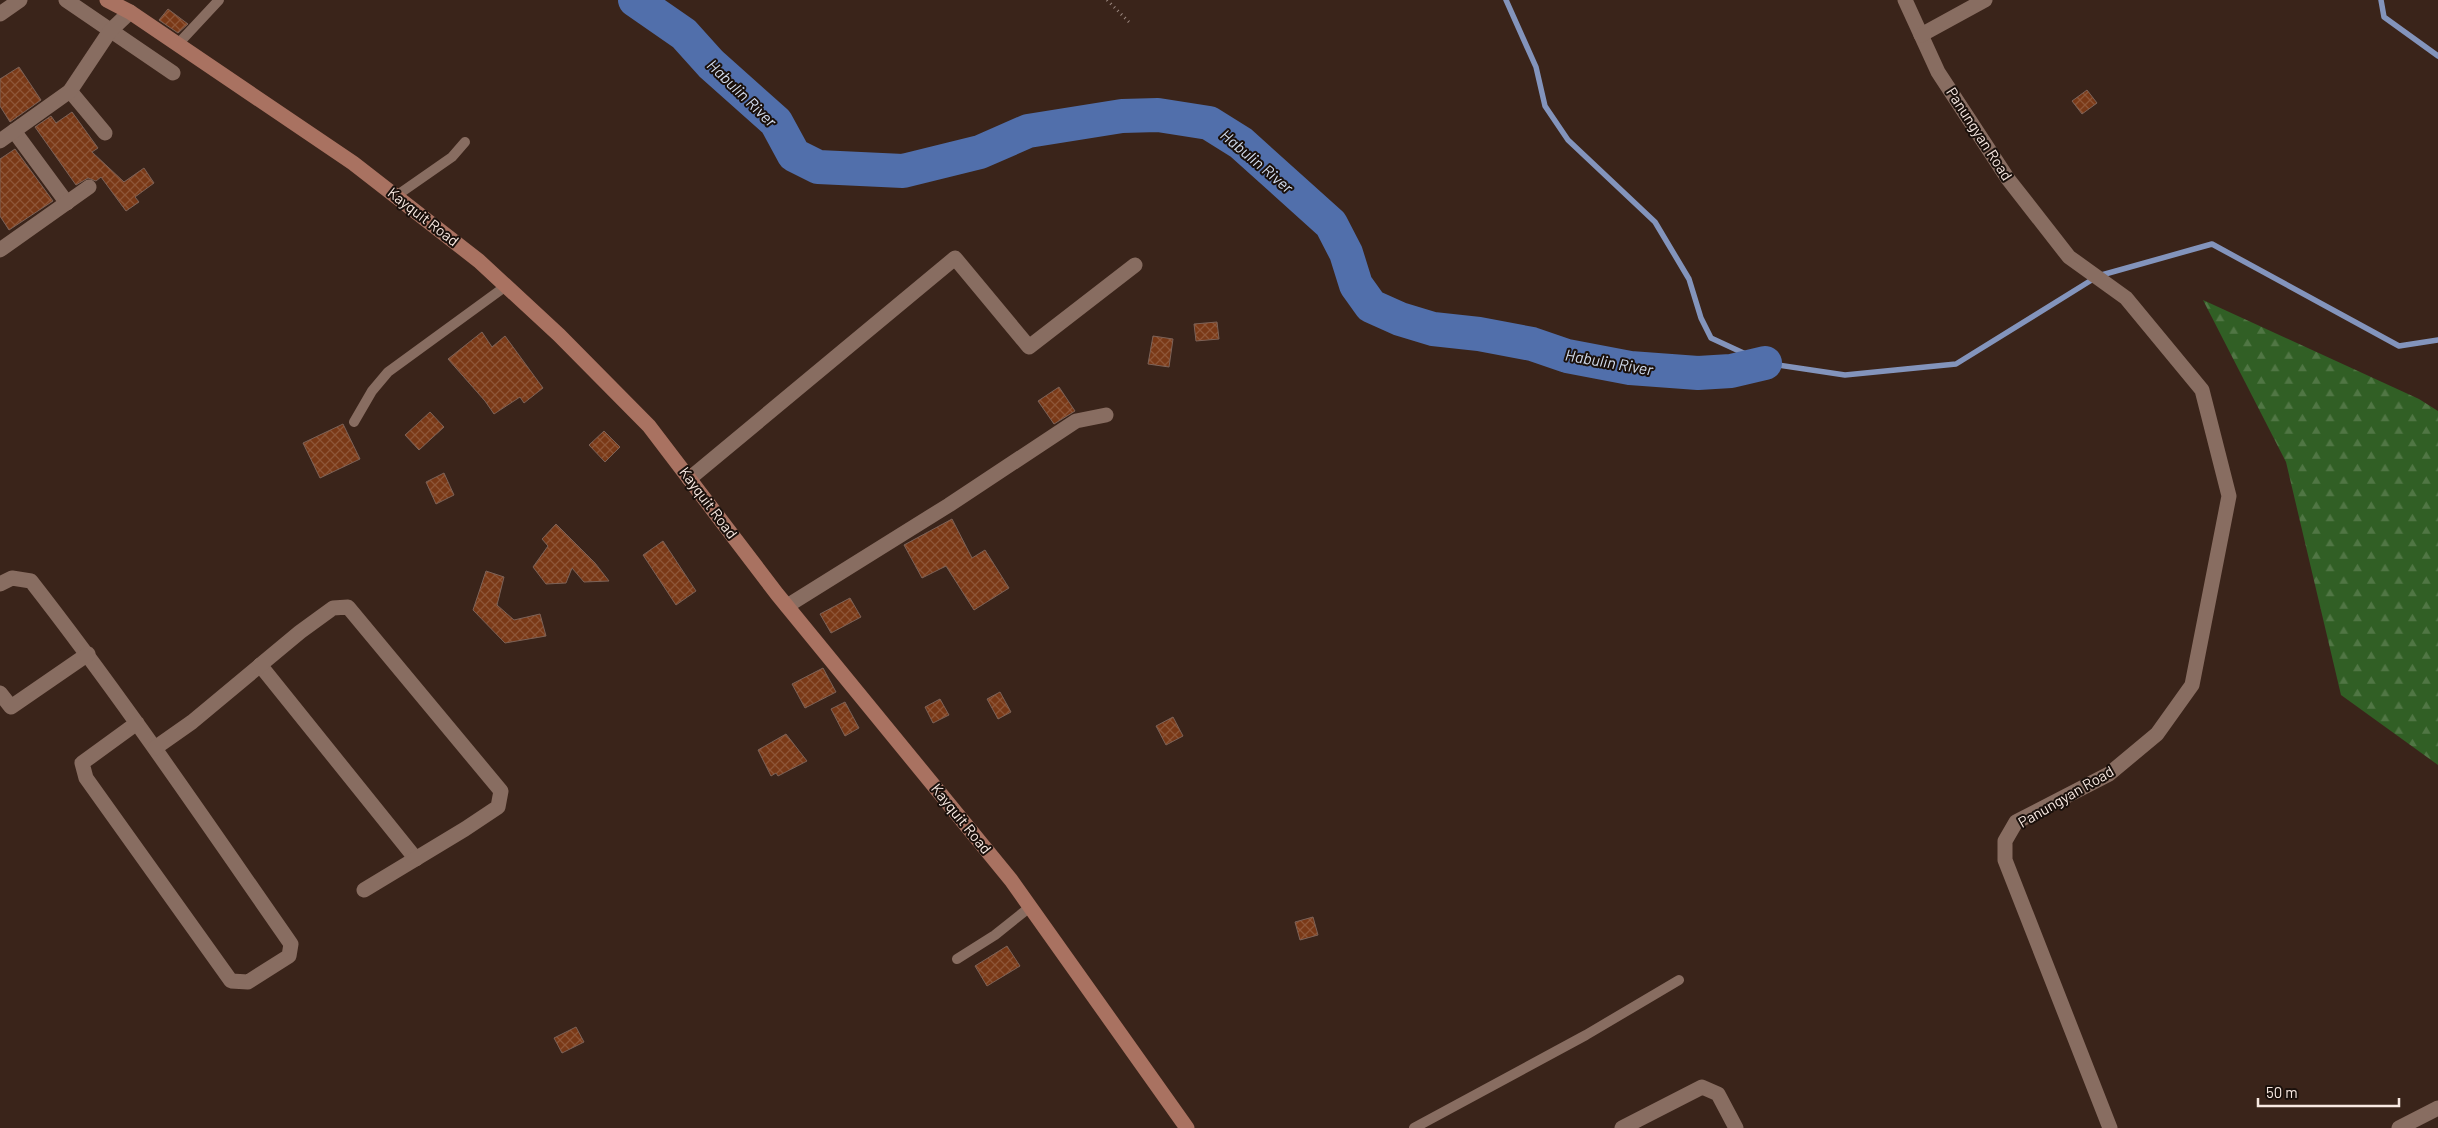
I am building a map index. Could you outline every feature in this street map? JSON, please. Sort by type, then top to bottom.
[{"type":"street","points":[[0,14],[20,0]]},
{"type":"street","points":[[66,0],[173,73]]},
{"type":"street","name":"Kayquit Road","points":[[108,0],[130,12],[353,163],[479,261],[559,335],[649,426],[787,606],[1012,880],[1187,1128]]},
{"type":"street","name":"Panungyan Road","points":[[1905,0],[1938,72],[2008,179],[2069,257],[2126,298],[2202,390],[2229,496],[2192,685],[2157,734],[2109,774],[2016,822],[2005,842],[2005,860],[2110,1128]]},
{"type":"street","points":[[1921,35],[1985,0]]},
{"type":"street","points":[[0,141],[70,91],[110,31],[130,12]]},
{"type":"street","points":[[70,91],[105,133]]},
{"type":"street","points":[[14,131],[67,203]]},
{"type":"street","points":[[0,250],[90,187]]},
{"type":"street","points":[[689,479],[956,258],[1029,347],[1135,265]]},
{"type":"street","points":[[787,606],[949,505],[1076,421],[1106,415]]},
{"type":"street","points":[[0,584],[12,578],[31,581],[88,654],[292,944],[289,956],[248,982],[231,981],[86,778],[82,763],[136,723]]},
{"type":"street","points":[[155,748],[192,722],[300,632],[333,608],[348,607],[500,791],[498,807],[364,890]]},
{"type":"street","points":[[0,693],[6,711],[88,654]]},
{"type":"street","points":[[260,664],[416,859]]},
{"type":"street","points":[[1622,1128],[1702,1087],[1718,1094],[1736,1128]]},
{"type":"street","points":[[2398,1128],[2438,1108]]},
{"type":"lane","points":[[178,44],[219,0]]},
{"type":"lane","points":[[396,196],[452,157],[464,142]]},
{"type":"lane","points":[[354,422],[372,391],[388,372],[506,286]]},
{"type":"lane","points":[[957,959],[995,935],[1030,907]]},
{"type":"lane","points":[[1414,1128],[1586,1034],[1679,980]]},
{"type":"path","points":[[1107,0],[1130,24]]},
{"type":"green space","points":[[2203,300],[2419,399],[2438,411],[2438,765],[2341,695],[2286,462]]},
{"type":"building","points":[[168,9],[188,24],[178,33],[159,20]]},
{"type":"building","points":[[19,67],[41,100],[10,122],[0,106],[0,79]]},
{"type":"building","points":[[2087,90],[2097,103],[2082,114],[2072,101]]},
{"type":"building","points":[[72,112],[98,148],[92,152],[124,182],[144,168],[154,183],[135,197],[139,202],[126,211],[101,177],[96,181],[88,178],[76,185],[35,127],[51,116],[56,123]]},
{"type":"building","points":[[15,149],[53,201],[9,230],[0,216],[0,159]]},
{"type":"building","points":[[1217,322],[1219,339],[1196,341],[1194,324]]},
{"type":"building","points":[[482,332],[492,347],[505,336],[543,388],[524,403],[520,397],[494,414],[448,359]]},
{"type":"building","points":[[1153,336],[1173,339],[1169,367],[1148,364]]},
{"type":"building","points":[[1059,387],[1075,411],[1054,424],[1038,401]]},
{"type":"building","points":[[430,412],[444,427],[419,450],[405,435]]},
{"type":"building","points":[[343,424],[360,459],[320,478],[303,443]]},
{"type":"building","points":[[604,431],[620,447],[605,462],[589,445]]},
{"type":"building","points":[[444,473],[454,495],[436,504],[426,482]]},
{"type":"building","points":[[952,519],[972,558],[985,550],[1009,588],[974,610],[946,566],[922,578],[904,545]]},
{"type":"building","points":[[556,524],[595,563],[609,581],[584,582],[572,568],[566,583],[546,584],[533,567],[548,546],[542,539]]},
{"type":"building","points":[[663,541],[696,591],[676,605],[643,555]]},
{"type":"building","points":[[486,571],[504,577],[497,605],[514,620],[540,614],[546,636],[505,643],[473,610]]},
{"type":"building","points":[[850,598],[861,617],[831,633],[820,614]]},
{"type":"building","points":[[823,668],[836,692],[805,708],[792,684]]},
{"type":"building","points":[[1000,692],[1011,712],[998,719],[987,699]]},
{"type":"building","points":[[940,699],[949,715],[933,723],[925,707]]},
{"type":"building","points":[[845,702],[859,728],[845,736],[831,709]]},
{"type":"building","points":[[1173,717],[1183,736],[1166,745],[1156,726]]},
{"type":"building","points":[[786,734],[807,761],[778,776],[776,773],[771,776],[758,750]]},
{"type":"building","points":[[1313,917],[1318,935],[1300,940],[1295,922]]},
{"type":"building","points":[[1007,946],[1020,966],[987,986],[975,966]]},
{"type":"building","points":[[576,1027],[584,1042],[562,1053],[554,1038]]},
{"type":"waterway","name":"Habulin River","points":[[635,0],[684,34],[711,64],[776,122],[794,155],[818,167],[903,171],[980,152],[1028,131],[1122,116],[1158,115],[1209,123],[1241,143],[1331,224],[1346,253],[1356,285],[1371,306],[1400,319],[1433,329],[1479,334],[1532,344],[1567,356],[1630,368],[1698,373],[1731,371],[1765,363]]},
{"type":"waterway","points":[[1506,0],[1536,67],[1545,106],[1568,140],[1655,222],[1689,279],[1701,318],[1711,338],[1765,363],[1845,375],[1956,364],[2098,276],[2212,244],[2399,346],[2438,340]]},
{"type":"waterway","points":[[2381,0],[2384,17],[2438,56]]}]
